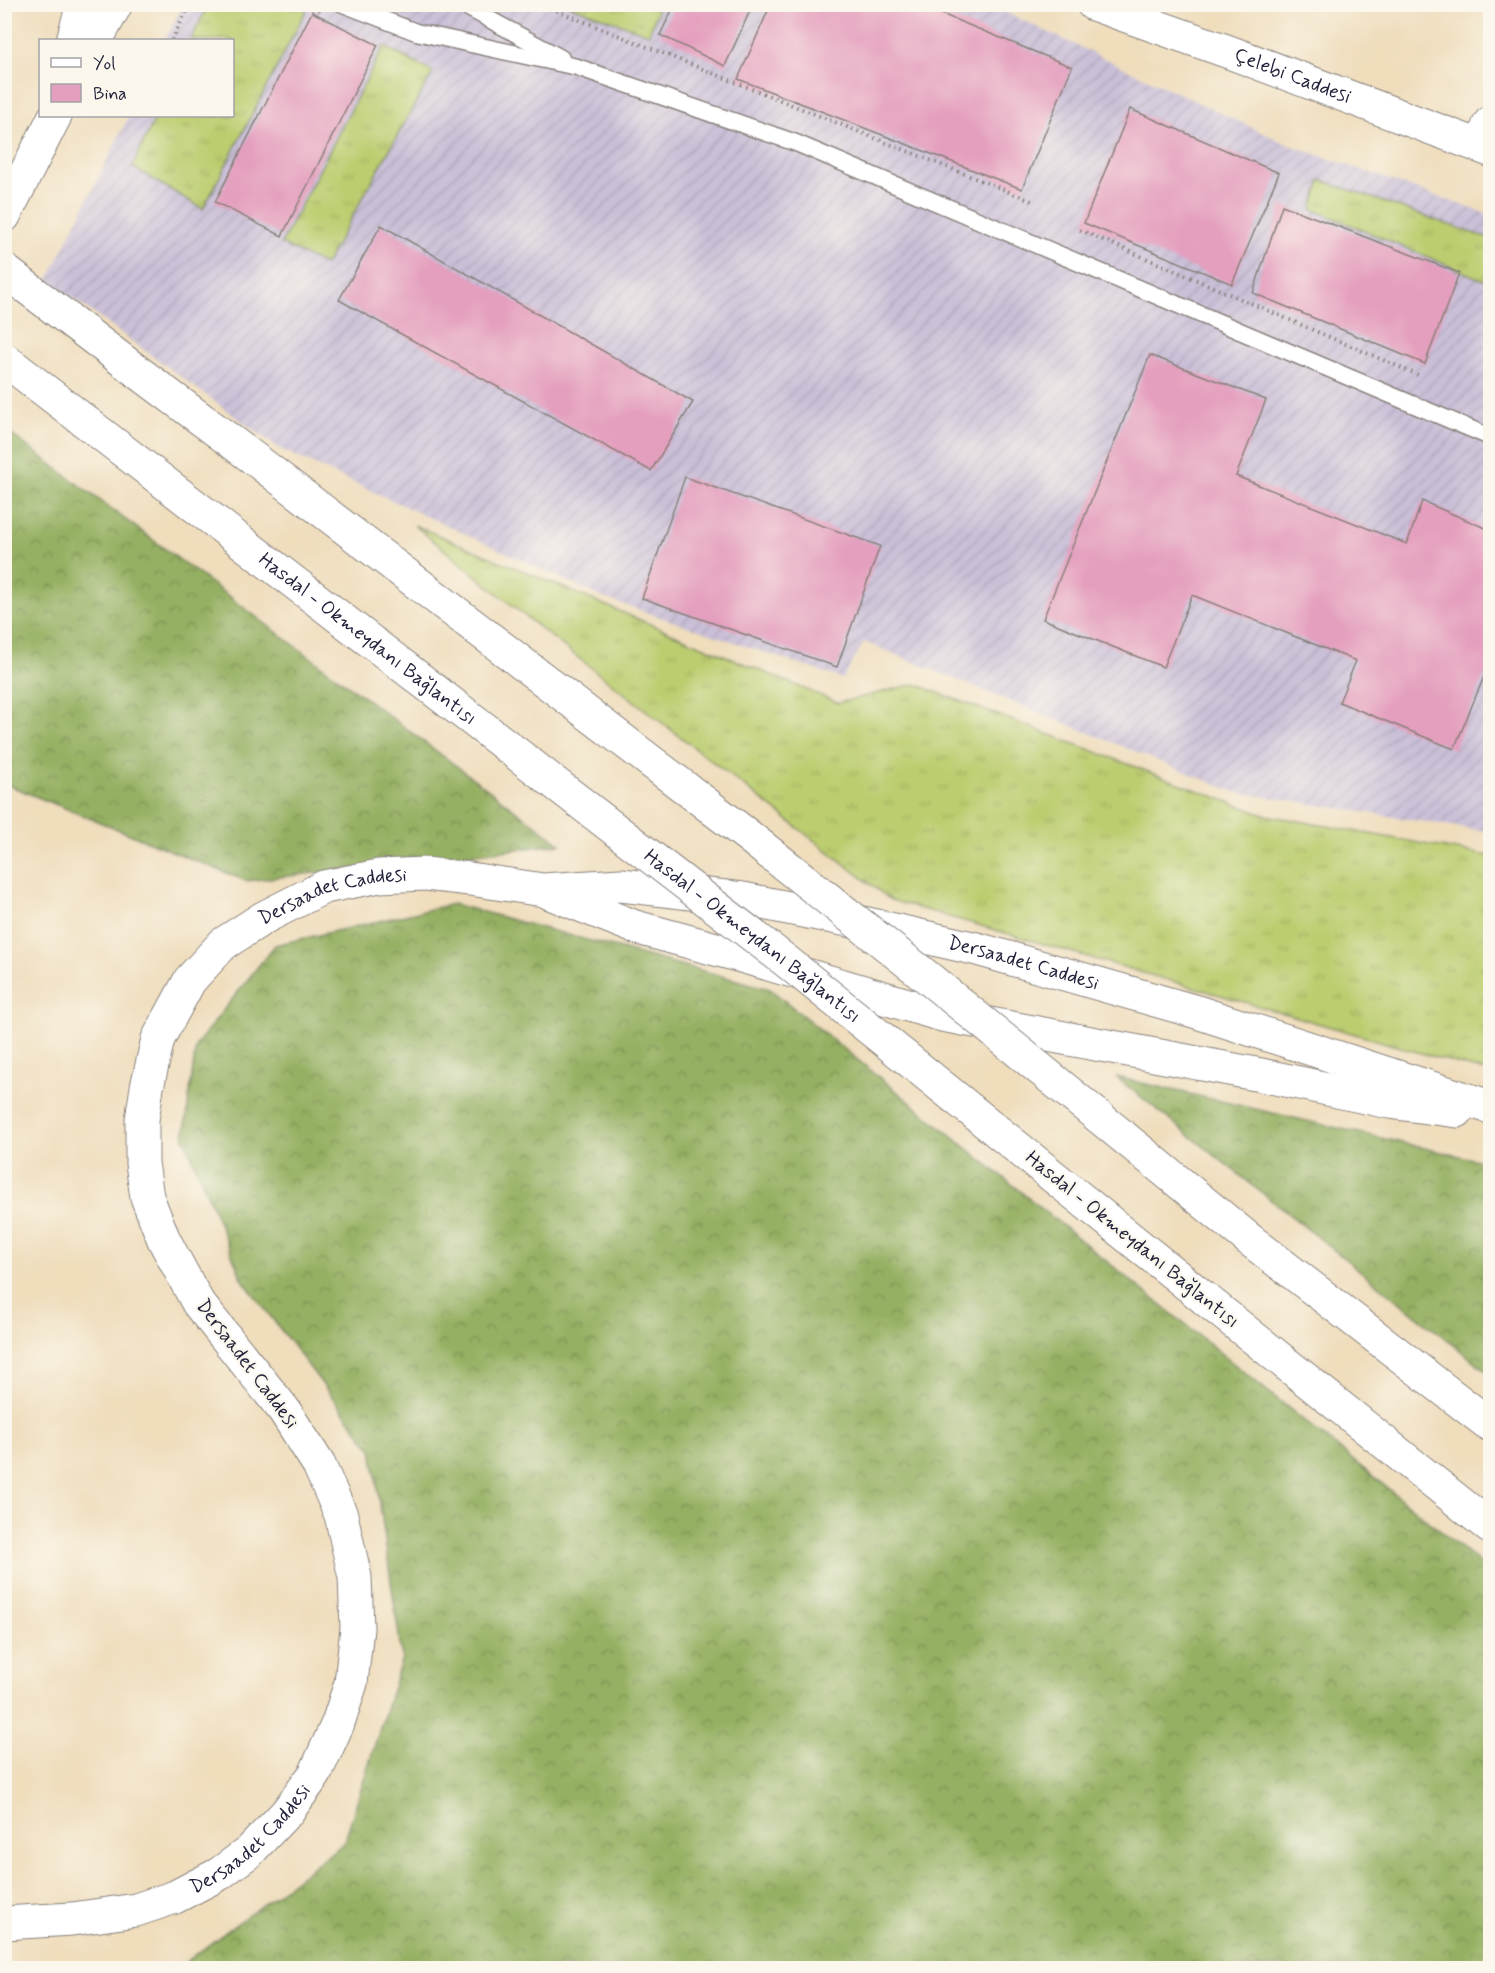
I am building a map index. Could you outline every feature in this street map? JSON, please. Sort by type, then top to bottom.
[{"type":"main road","points":[[73,39],[83,4]]},
{"type":"main road","points":[[97,39],[116,4]]},
{"type":"main road","name":"Çelebi Caddesi","points":[[1093,4],[1229,52],[1488,135]]},
{"type":"main road","name":"Çelebi Caddesi","points":[[1160,4],[1488,135]]},
{"type":"main road","points":[[4,216],[54,117]]},
{"type":"main road","points":[[4,270],[757,842],[1250,1240],[1491,1425]]},
{"type":"main road","name":"Hasdal - Okmeydanı Bağlantısı","points":[[4,359],[768,947],[1491,1527]]},
{"type":"main road","name":"Dersaadet Caddesi","points":[[4,1923],[72,1919],[136,1910],[175,1897],[219,1874],[257,1844],[287,1812],[315,1774],[338,1724],[351,1683],[357,1628],[355,1577],[341,1515],[319,1466],[284,1410],[198,1303],[164,1240],[147,1197],[142,1163],[142,1120],[158,1039],[190,980],[223,944],[265,917],[324,887],[380,876],[424,874],[543,890],[621,885],[743,899],[977,949],[1197,1012],[1491,1107]]},
{"type":"main road","name":"Dersaadet Caddesi","points":[[543,890],[635,927],[942,1015],[1250,1073],[1389,1102],[1438,1110],[1491,1114]]},
{"type":"lane","points":[[343,4],[416,32],[578,67],[796,143],[1491,437]]},
{"type":"lane","points":[[461,4],[578,67]]},
{"type":"path","points":[[172,39],[190,4]]},
{"type":"path","points":[[540,4],[1032,201]]},
{"type":"path","points":[[1080,230],[1418,375]]},
{"type":"shaded area","points":[[183,5],[990,5],[1287,144],[1490,215],[1490,832],[1235,792],[864,642],[843,679],[604,598],[280,449],[48,280],[129,117],[234,117],[234,39],[166,39]]},
{"type":"green space","points":[[291,4],[307,9],[203,209],[132,167],[156,117],[234,117],[234,39],[191,39],[208,5]]},
{"type":"green space","points":[[568,5],[659,5],[649,34]]},
{"type":"green space","points":[[384,46],[433,72],[325,265],[281,244]]},
{"type":"green space","points":[[1321,180],[1490,239],[1490,283],[1312,209]]},
{"type":"green space","points":[[4,429],[561,844],[246,881],[5,784]]},
{"type":"green space","points":[[414,525],[838,703],[915,684],[1261,814],[1490,856],[1490,1073],[891,900],[536,625]]},
{"type":"green space","points":[[453,904],[770,989],[1490,1571],[1490,1968],[178,1968],[344,1843],[402,1658],[372,1449],[242,1279],[184,1138],[196,1045],[275,945]]},
{"type":"green space","points":[[1116,1077],[1490,1163],[1490,1375],[1485,1370]]},
{"type":"building","points":[[675,4],[753,4],[725,66],[660,35]]},
{"type":"building","points":[[771,4],[917,4],[1072,67],[1022,189],[738,79]]},
{"type":"building","points":[[312,12],[378,45],[282,236],[215,202]]},
{"type":"building","points":[[1130,109],[1279,173],[1232,284],[1084,223]]},
{"type":"building","points":[[1282,205],[1459,273],[1425,364],[1253,293]]},
{"type":"building","points":[[381,225],[693,402],[651,471],[339,300]]},
{"type":"building","points":[[1150,355],[1266,400],[1236,476],[1407,544],[1422,501],[1490,530],[1490,662],[1454,749],[1339,702],[1356,661],[1192,595],[1163,667],[1043,619]]},
{"type":"building","points":[[685,477],[880,546],[837,667],[642,598]]}]
